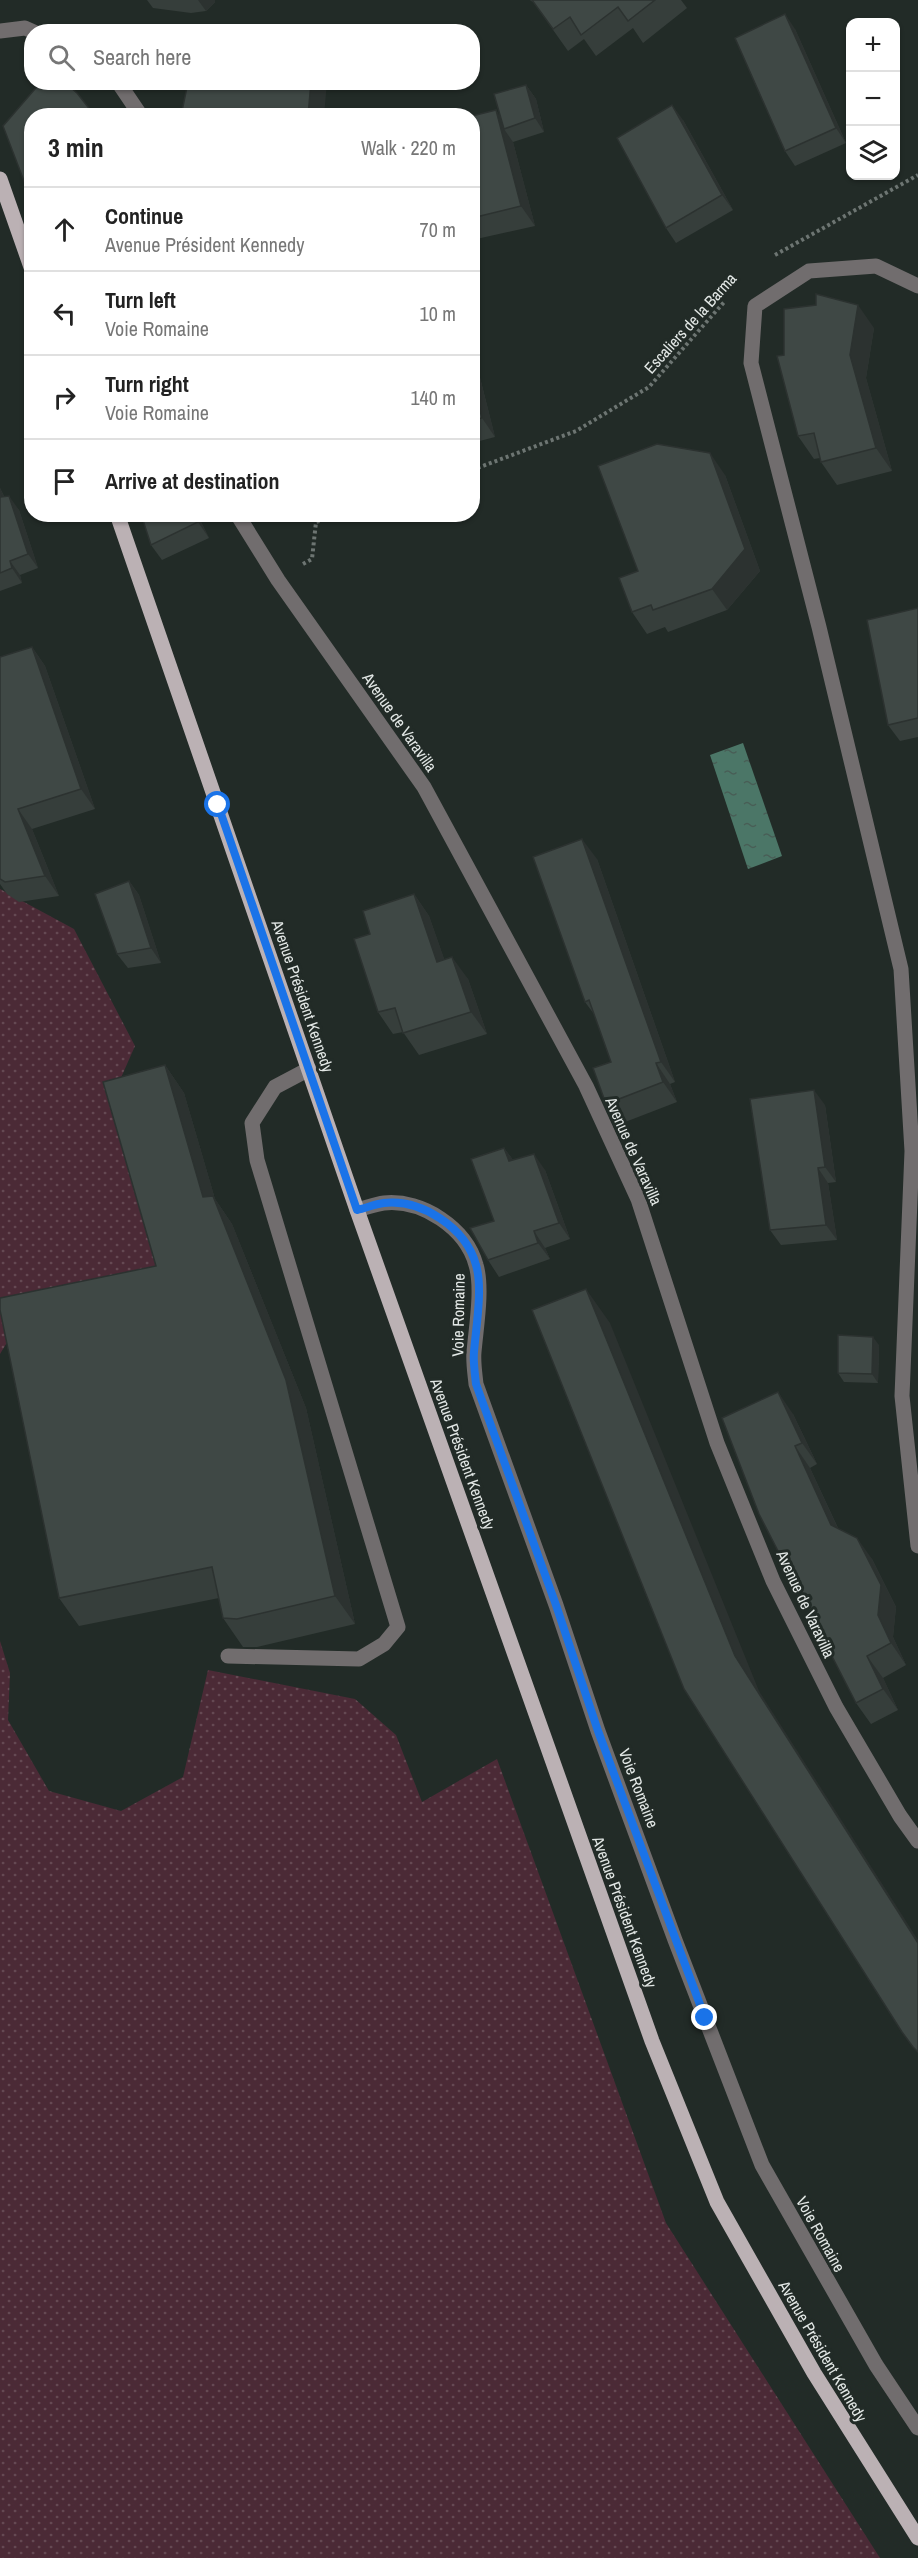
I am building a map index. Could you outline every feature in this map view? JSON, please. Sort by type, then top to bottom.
[{"type":"main road","points":[[0,179],[24,247]]},
{"type":"main road","name":"Avenue Président Kennedy","points":[[120,522],[357,1210],[652,2041],[717,2202],[814,2373],[918,2538]]},
{"type":"street","points":[[0,31],[24,28]]},
{"type":"street","points":[[123,90],[136,108]]},
{"type":"street","points":[[918,286],[876,266],[809,271],[755,306],[751,363],[819,627],[901,969],[912,1151],[902,1396],[918,1546]]},
{"type":"street","name":"Avenue de Varavilla","points":[[242,522],[278,580],[424,787],[586,1086],[638,1198],[717,1443],[773,1581],[836,1707],[900,1816],[918,1841]]},
{"type":"street","points":[[228,1656],[359,1659],[384,1644],[398,1627],[257,1160],[252,1123],[275,1087],[309,1068]]},
{"type":"street","name":"Voie Romaine","points":[[357,1210],[384,1203],[408,1204],[442,1218],[465,1242],[477,1266],[474,1355],[476,1384],[556,1605],[598,1731],[683,1962],[762,2165],[876,2365],[918,2428]]},
{"type":"path","points":[[768,261],[783,249],[918,175]]},
{"type":"path","name":"Escaliers de la Barma","points":[[480,467],[576,431],[649,387],[730,295]]},
{"type":"path","points":[[278,580],[312,559],[316,522]]},
{"type":"shaded area","points":[[0,889],[74,929],[135,1046],[116,1089],[181,1312],[17,1326],[0,1354]]},
{"type":"shaded area","points":[[0,1641],[10,1673],[8,1720],[49,1791],[121,1811],[183,1777],[208,1670],[355,1699],[396,1735],[422,1802],[497,1759],[666,2223],[880,2558],[0,2558]]},
{"type":"water","points":[[743,743],[782,856],[748,869],[710,755]]},
{"type":"building","points":[[532,0],[655,0],[628,21],[618,7],[581,35],[570,17],[553,29]]},
{"type":"building","points":[[785,14],[836,128],[785,151],[735,38]]},
{"type":"building","points":[[526,85],[535,118],[504,129],[494,94]]},
{"type":"building","points":[[34,90],[73,90],[89,108],[24,108],[24,181],[3,126]]},
{"type":"building","points":[[186,90],[310,90],[309,108],[183,108]]},
{"type":"building","points":[[672,105],[722,195],[666,228],[617,138]]},
{"type":"building","points":[[496,110],[521,206],[480,216],[480,114]]},
{"type":"building","points":[[816,294],[858,305],[850,355],[876,448],[821,462],[814,433],[798,436],[777,356],[784,355],[784,309],[816,305]]},
{"type":"building","points":[[657,444],[710,453],[745,549],[712,589],[653,610],[651,605],[632,612],[619,578],[638,571],[598,466]]},
{"type":"building","points":[[0,494],[1,497],[9,496],[28,554],[10,561],[12,568],[0,573]]},
{"type":"building","points":[[144,522],[198,522],[151,545]]},
{"type":"building","points":[[918,608],[918,718],[888,725],[867,620]]},
{"type":"building","points":[[32,647],[81,789],[18,809],[45,876],[5,882],[0,879],[0,657]]},
{"type":"building","points":[[582,839],[661,1062],[656,1063],[663,1082],[606,1104],[593,1068],[611,1062],[589,1000],[585,1002],[533,857]]},
{"type":"building","points":[[129,881],[151,948],[117,954],[95,894]]},
{"type":"building","points":[[414,894],[437,962],[452,957],[471,1012],[403,1033],[395,1008],[378,1012],[354,939],[370,934],[363,911]]},
{"type":"building","points":[[165,1065],[203,1197],[213,1196],[286,1380],[335,1596],[237,1619],[223,1618],[212,1567],[59,1598],[0,1310],[0,1298],[156,1266],[103,1082]]},
{"type":"building","points":[[814,1090],[825,1167],[818,1168],[826,1225],[770,1230],[750,1099]]},
{"type":"building","points":[[504,1148],[509,1161],[534,1154],[559,1223],[534,1231],[538,1243],[488,1260],[470,1228],[494,1221],[471,1159]]},
{"type":"building","points":[[586,1289],[735,1656],[918,1943],[918,2052],[902,2032],[684,1689],[532,1310]]},
{"type":"building","points":[[838,1335],[873,1337],[872,1374],[838,1373]]},
{"type":"building","points":[[778,1392],[802,1443],[795,1446],[831,1525],[857,1538],[881,1585],[878,1615],[891,1643],[867,1656],[883,1689],[856,1703],[759,1514],[722,1418]]},
{"type":"route","points":[[218,805],[357,1210],[384,1203],[408,1204],[442,1218],[465,1242],[477,1266],[477,1330],[474,1355],[476,1384],[556,1605],[598,1731],[705,2018]]}]
